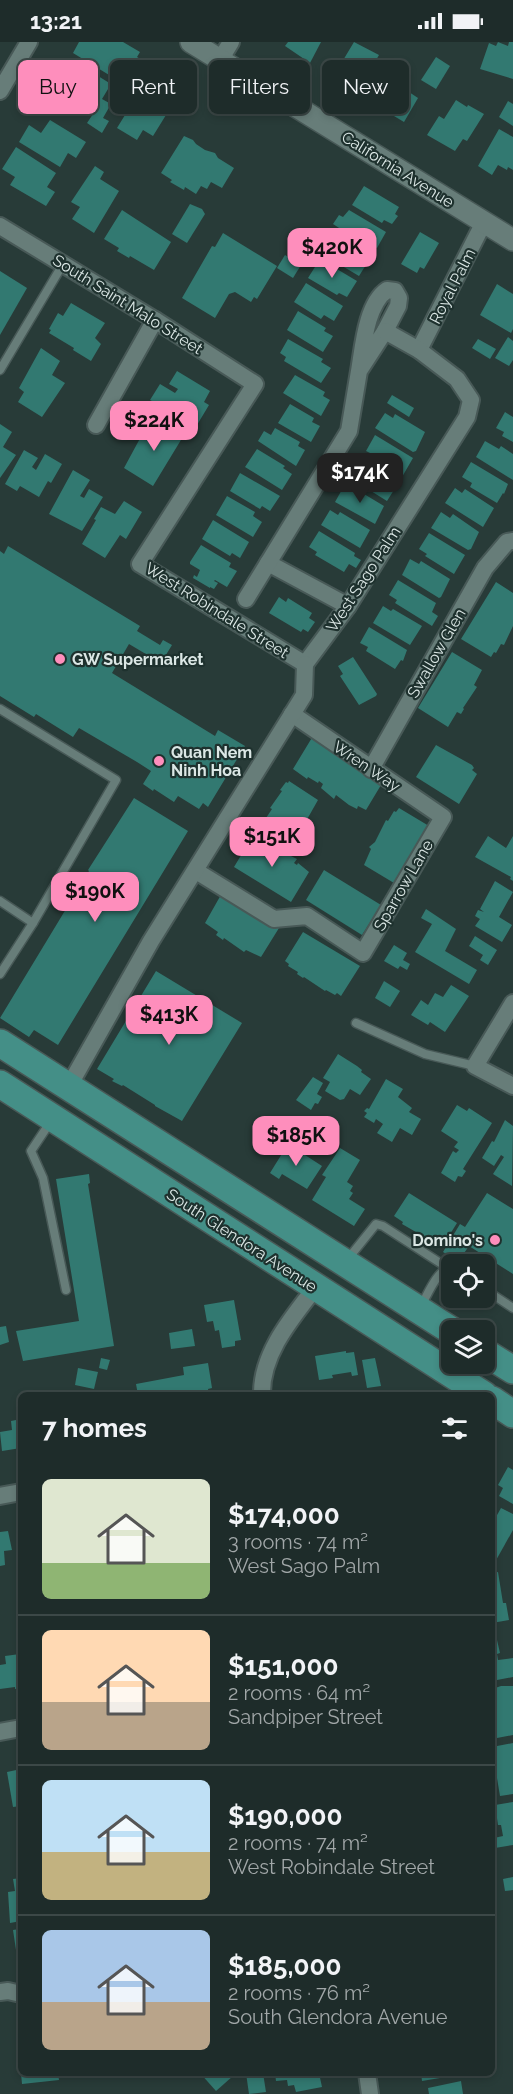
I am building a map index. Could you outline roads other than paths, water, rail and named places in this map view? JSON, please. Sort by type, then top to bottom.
[{"type":"main road","points":[[0,1043],[441,1324]]},
{"type":"main road","name":"South Glendora Avenue","points":[[0,1084],[479,1392]]},
{"type":"main road","points":[[213,1221],[230,1188]]},
{"type":"main road","points":[[495,1359],[513,1370]]},
{"type":"main road","points":[[495,1402],[513,1414]]},
{"type":"street","points":[[0,91],[29,42]]},
{"type":"street","name":"California Avenue","points":[[191,42],[225,51],[513,240]]},
{"type":"street","name":"Royal Palm","points":[[419,350],[484,222]]},
{"type":"street","name":"South Saint Malo Street","points":[[0,226],[255,384]]},
{"type":"street","points":[[246,598],[350,431],[359,371],[368,322],[381,294],[387,290],[395,291],[399,298],[398,306],[359,371]]},
{"type":"street","points":[[96,426],[155,320]]},
{"type":"street","points":[[385,331],[419,350]]},
{"type":"street","name":"West Sago Palm","points":[[305,664],[348,606],[467,417],[471,400],[457,379],[419,350]]},
{"type":"street","name":"West Robindale Street","points":[[69,1086],[142,957],[304,695],[305,664],[140,564],[255,384]]},
{"type":"street","name":"Swallow Glen","points":[[371,769],[485,568],[510,542]]},
{"type":"street","points":[[268,563],[348,606]]},
{"type":"street","name":"Wren Way","points":[[292,714],[443,816]]},
{"type":"street","name":"Sparrow Lane","points":[[196,871],[274,919],[307,916],[363,953],[443,816]]},
{"type":"street","points":[[513,1003],[475,1066],[513,1086]]},
{"type":"street","points":[[262,1392],[262,1380],[280,1335],[315,1288]]},
{"type":"street","points":[[0,1496],[18,1493]]},
{"type":"street","points":[[0,1732],[18,1729]]},
{"type":"street","points":[[0,1992],[18,1993]]},
{"type":"street","points":[[367,2076],[370,2094]]},
{"type":"lane","points":[[0,370],[63,264]]},
{"type":"lane","points":[[0,709],[116,780],[33,923],[0,974]]},
{"type":"lane","points":[[0,901],[33,923]]},
{"type":"lane","points":[[356,1023],[425,1054],[475,1066]]},
{"type":"lane","points":[[52,1119],[30,1151],[43,1179],[66,1290]]},
{"type":"lane","points":[[345,1263],[376,1224],[383,1226],[441,1262]]},
{"type":"lane","points":[[419,1310],[441,1274]]},
{"type":"lane","points":[[495,1296],[513,1308]]},
{"type":"place","name":"GW Supermarket","points":[[60,659]]},
{"type":"place","name":"Quan Nem Ninh Hoa","points":[[159,761]]},
{"type":"place","name":"Domino's","points":[[495,1240]]}]
